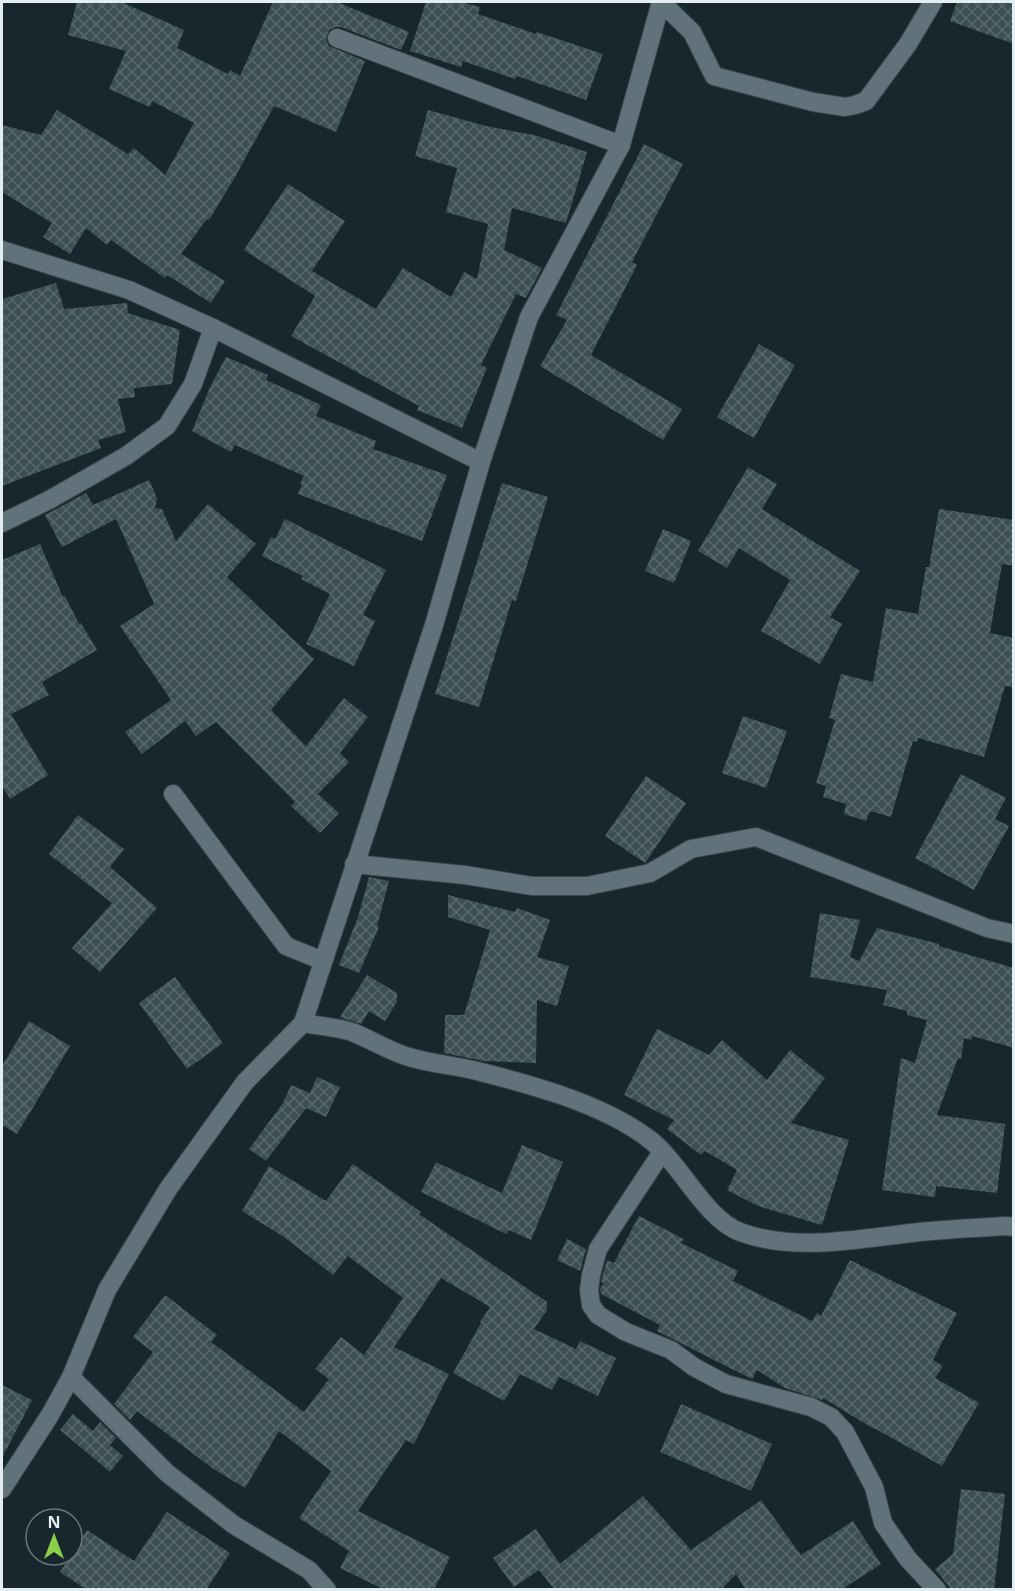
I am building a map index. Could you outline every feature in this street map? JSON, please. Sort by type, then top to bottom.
[{"type":"street","points":[[2,1489],[50,1415],[71,1377],[107,1290],[168,1189],[245,1082],[303,1023],[434,625],[481,462],[529,317],[621,145],[661,2],[692,32],[714,76],[813,102],[845,107],[866,101],[908,44],[933,2]]},
{"type":"street","points":[[337,38],[621,145]]},
{"type":"street","points":[[2,250],[129,290],[213,328],[481,462]]},
{"type":"street","points":[[2,523],[49,500],[126,456],[167,426],[193,384],[213,328]]},
{"type":"street","points":[[173,794],[286,946],[323,961]]},
{"type":"street","points":[[354,864],[465,875],[532,886],[587,886],[650,873],[691,849],[756,837],[987,928],[1014,934]]},
{"type":"street","points":[[303,1023],[350,1031],[407,1056],[477,1071],[548,1092],[613,1115],[651,1140],[716,1216],[738,1231],[759,1237],[796,1242],[859,1240],[921,1232],[1014,1227]]},
{"type":"street","points":[[662,1152],[598,1249],[589,1290],[591,1305],[598,1315],[626,1332],[671,1350],[694,1367],[726,1384],[811,1407],[831,1417],[845,1432],[874,1487],[883,1523],[908,1559],[937,1590]]},
{"type":"street","points":[[71,1377],[167,1473],[234,1525],[309,1570],[327,1590]]},
{"type":"building","points":[[77,2],[121,2],[184,30],[177,48],[228,74],[230,70],[240,76],[273,2],[337,2],[409,32],[401,50],[341,27],[329,30],[326,39],[329,46],[365,61],[336,132],[274,106],[209,220],[207,219],[181,254],[225,281],[211,303],[167,275],[165,278],[111,240],[107,245],[86,228],[70,254],[43,237],[52,223],[2,192],[2,125],[41,135],[57,110],[128,154],[134,148],[165,175],[194,123],[152,101],[150,107],[109,89],[126,51],[68,35]]},
{"type":"building","points":[[426,2],[461,2],[480,7],[478,14],[603,54],[586,100],[517,76],[515,79],[463,61],[461,67],[410,51]]},
{"type":"building","points":[[957,2],[1014,2],[1014,44],[950,21]]},
{"type":"building","points":[[428,110],[486,126],[534,135],[587,152],[566,223],[512,208],[504,250],[542,268],[526,298],[516,294],[481,365],[487,368],[462,428],[417,410],[419,406],[291,336],[315,296],[244,250],[288,184],[345,221],[312,271],[376,309],[403,268],[451,297],[464,272],[477,279],[488,224],[446,212],[457,168],[415,156]]},
{"type":"building","points":[[644,144],[683,164],[632,262],[637,265],[591,355],[682,409],[663,440],[540,366],[567,320],[556,315]]},
{"type":"building","points":[[56,283],[64,309],[127,303],[128,313],[180,330],[172,384],[134,388],[135,397],[118,399],[126,432],[98,440],[101,448],[2,486],[2,299]]},
{"type":"building","points":[[759,344],[795,365],[754,438],[717,417]]},
{"type":"building","points":[[226,357],[268,375],[266,380],[321,405],[316,416],[376,441],[373,449],[447,475],[422,541],[298,494],[304,476],[235,445],[231,452],[192,431],[211,385]]},
{"type":"building","points":[[748,467],[777,484],[762,509],[860,571],[830,617],[842,624],[820,664],[761,631],[790,580],[739,548],[727,568],[698,551]]},
{"type":"building","points":[[149,480],[157,498],[155,508],[162,509],[176,541],[208,504],[256,544],[227,577],[314,659],[271,710],[306,746],[344,698],[368,717],[340,753],[349,762],[318,794],[339,813],[320,833],[291,806],[295,802],[216,722],[196,736],[185,721],[142,754],[125,732],[171,700],[120,626],[154,604],[116,519],[62,547],[45,515],[86,493],[93,505]]},
{"type":"building","points":[[502,483],[548,497],[516,601],[512,600],[479,707],[435,694]]},
{"type":"building","points":[[939,509],[1014,520],[1014,566],[1002,564],[990,633],[1014,638],[1014,687],[1005,686],[984,757],[918,738],[917,742],[913,741],[891,817],[870,811],[866,821],[844,814],[846,804],[823,797],[826,786],[816,783],[835,720],[829,718],[841,674],[873,682],[886,608],[918,614]]},
{"type":"building","points":[[285,519],[386,570],[363,615],[375,621],[354,666],[306,644],[330,594],[301,579],[303,576],[262,556],[271,537],[275,539]]},
{"type":"building","points":[[663,529],[691,541],[674,583],[645,571]]},
{"type":"building","points":[[40,544],[63,597],[65,596],[79,624],[81,623],[97,650],[42,682],[49,695],[11,714],[48,775],[10,799],[2,786],[2,560]]},
{"type":"building","points":[[743,716],[787,731],[766,788],[722,773]]},
{"type":"building","points":[[961,774],[1006,798],[995,819],[1009,826],[974,890],[915,858]]},
{"type":"building","points":[[646,776],[686,803],[645,863],[605,836]]},
{"type":"building","points":[[78,815],[124,849],[110,867],[157,908],[100,972],[72,948],[112,903],[49,854]]},
{"type":"building","points":[[369,877],[389,881],[377,926],[379,927],[359,973],[339,965],[358,917]]},
{"type":"building","points":[[448,895],[515,912],[517,908],[550,920],[537,957],[569,966],[557,1006],[537,1000],[536,1063],[484,1061],[444,1053],[445,1015],[464,1015],[490,930],[448,917]]},
{"type":"building","points":[[820,913],[860,920],[850,957],[859,961],[877,928],[939,944],[939,946],[1014,968],[1014,1048],[972,1036],[971,1040],[964,1038],[961,1059],[958,1058],[937,1115],[1005,1124],[997,1193],[936,1186],[935,1197],[882,1190],[901,1058],[915,1063],[927,1020],[907,1015],[907,1011],[883,1005],[887,990],[810,977]]},
{"type":"building","points":[[367,975],[397,993],[397,1002],[385,1021],[369,1011],[361,1024],[340,1017]]},
{"type":"building","points":[[175,977],[223,1043],[187,1069],[139,1003]]},
{"type":"building","points":[[29,1021],[70,1046],[17,1134],[2,1125],[2,1066]]},
{"type":"building","points":[[657,1029],[709,1055],[722,1040],[767,1080],[790,1050],[825,1078],[791,1123],[849,1140],[822,1225],[758,1206],[727,1190],[737,1170],[705,1151],[701,1155],[667,1129],[674,1120],[624,1095]]},
{"type":"building","points":[[317,1077],[340,1087],[326,1117],[306,1108],[266,1161],[249,1149],[283,1103],[291,1085],[310,1093]]},
{"type":"building","points":[[522,1145],[563,1162],[531,1240],[509,1230],[506,1234],[421,1192],[436,1162],[502,1193]]},
{"type":"building","points":[[353,1164],[421,1212],[419,1214],[547,1302],[547,1310],[534,1329],[576,1349],[580,1341],[616,1358],[598,1396],[559,1377],[552,1390],[520,1374],[504,1401],[453,1373],[490,1307],[441,1278],[394,1347],[449,1374],[414,1444],[406,1440],[358,1511],[450,1557],[434,1590],[385,1590],[340,1568],[349,1551],[299,1518],[331,1471],[279,1431],[245,1488],[212,1468],[137,1411],[130,1420],[114,1404],[153,1352],[133,1337],[165,1295],[217,1335],[211,1342],[304,1412],[329,1379],[315,1369],[341,1337],[364,1355],[403,1298],[348,1256],[333,1275],[284,1237],[242,1211],[269,1166],[326,1201]]},
{"type":"building","points":[[639,1216],[684,1239],[681,1243],[738,1271],[733,1281],[812,1321],[817,1313],[821,1316],[850,1260],[957,1313],[933,1360],[943,1366],[935,1378],[979,1403],[942,1466],[823,1398],[822,1400],[785,1388],[757,1370],[752,1379],[710,1358],[657,1331],[660,1325],[601,1294],[600,1289],[604,1283],[601,1282],[607,1260],[614,1263]]},
{"type":"building","points":[[567,1239],[586,1249],[580,1271],[557,1260]]},
{"type":"building","points":[[2,1385],[32,1400],[2,1458]]},
{"type":"building","points":[[681,1404],[772,1444],[751,1491],[660,1452]]},
{"type":"building","points":[[73,1414],[93,1431],[100,1422],[116,1438],[110,1445],[123,1456],[110,1472],[60,1430]]},
{"type":"building","points":[[961,1489],[1005,1494],[994,1590],[952,1590],[935,1569],[953,1554]]},
{"type":"building","points":[[643,1496],[691,1550],[761,1500],[801,1555],[853,1521],[881,1564],[841,1590],[746,1590],[736,1574],[721,1590],[555,1590],[539,1570],[514,1587],[493,1558],[536,1529],[560,1564]]},
{"type":"building","points":[[167,1512],[230,1553],[206,1590],[87,1590],[60,1572],[63,1567],[84,1567],[84,1535],[87,1530],[134,1561]]}]
